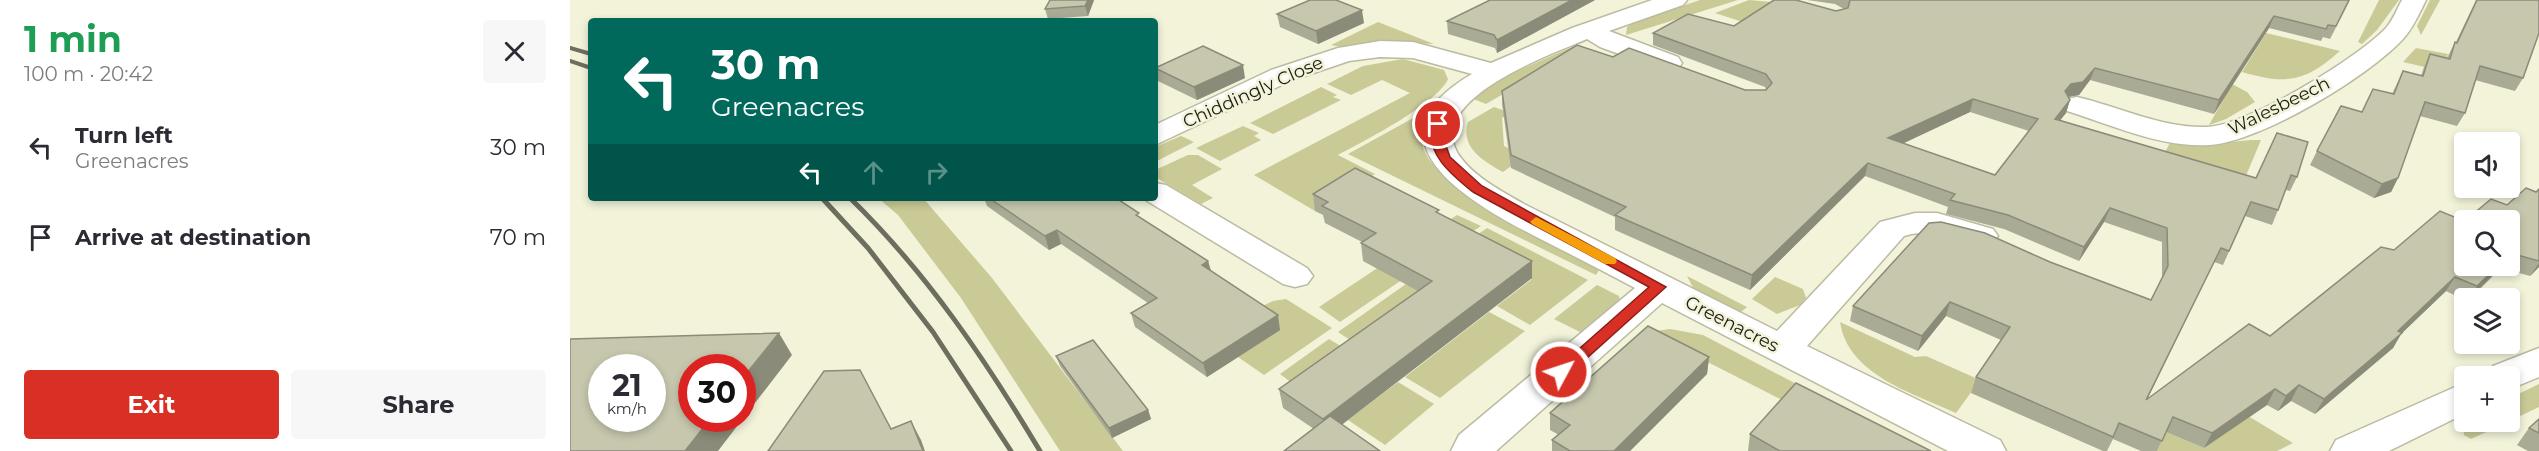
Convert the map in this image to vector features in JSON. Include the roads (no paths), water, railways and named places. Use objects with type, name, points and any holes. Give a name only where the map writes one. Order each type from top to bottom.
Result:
[{"type":"street","name":"Greenacres","points":[[1675,0],[1591,31],[1493,72],[1456,96],[1444,109],[1438,124],[1438,140],[1444,158],[1456,172],[1478,189],[1659,287],[1985,451]]},
{"type":"street","name":"Walesbeech","points":[[2077,105],[2180,134],[2208,136],[2233,132],[2361,62],[2393,36],[2414,0]]},
{"type":"street","points":[[1591,31],[1609,42],[1687,70]]},
{"type":"street","name":"Chiddingly Close","points":[[1158,135],[1306,65],[1359,50],[1396,48],[1428,52],[1493,72]]},
{"type":"street","points":[[1158,194],[1294,276]]},
{"type":"street","points":[[1782,350],[1892,229],[1904,224],[1937,222],[2012,249]]},
{"type":"street","points":[[1472,451],[1474,446],[1659,287]]},
{"type":"street","points":[[2520,370],[2539,361]]},
{"type":"street","points":[[2350,451],[2454,402]]},
{"type":"railway","points":[[570,48],[588,53]]},
{"type":"railway","points":[[570,61],[588,67]]},
{"type":"railway","points":[[825,201],[868,248],[933,332],[1011,451]]},
{"type":"railway","points":[[853,201],[904,256],[953,318],[998,383],[1040,451]]}]
